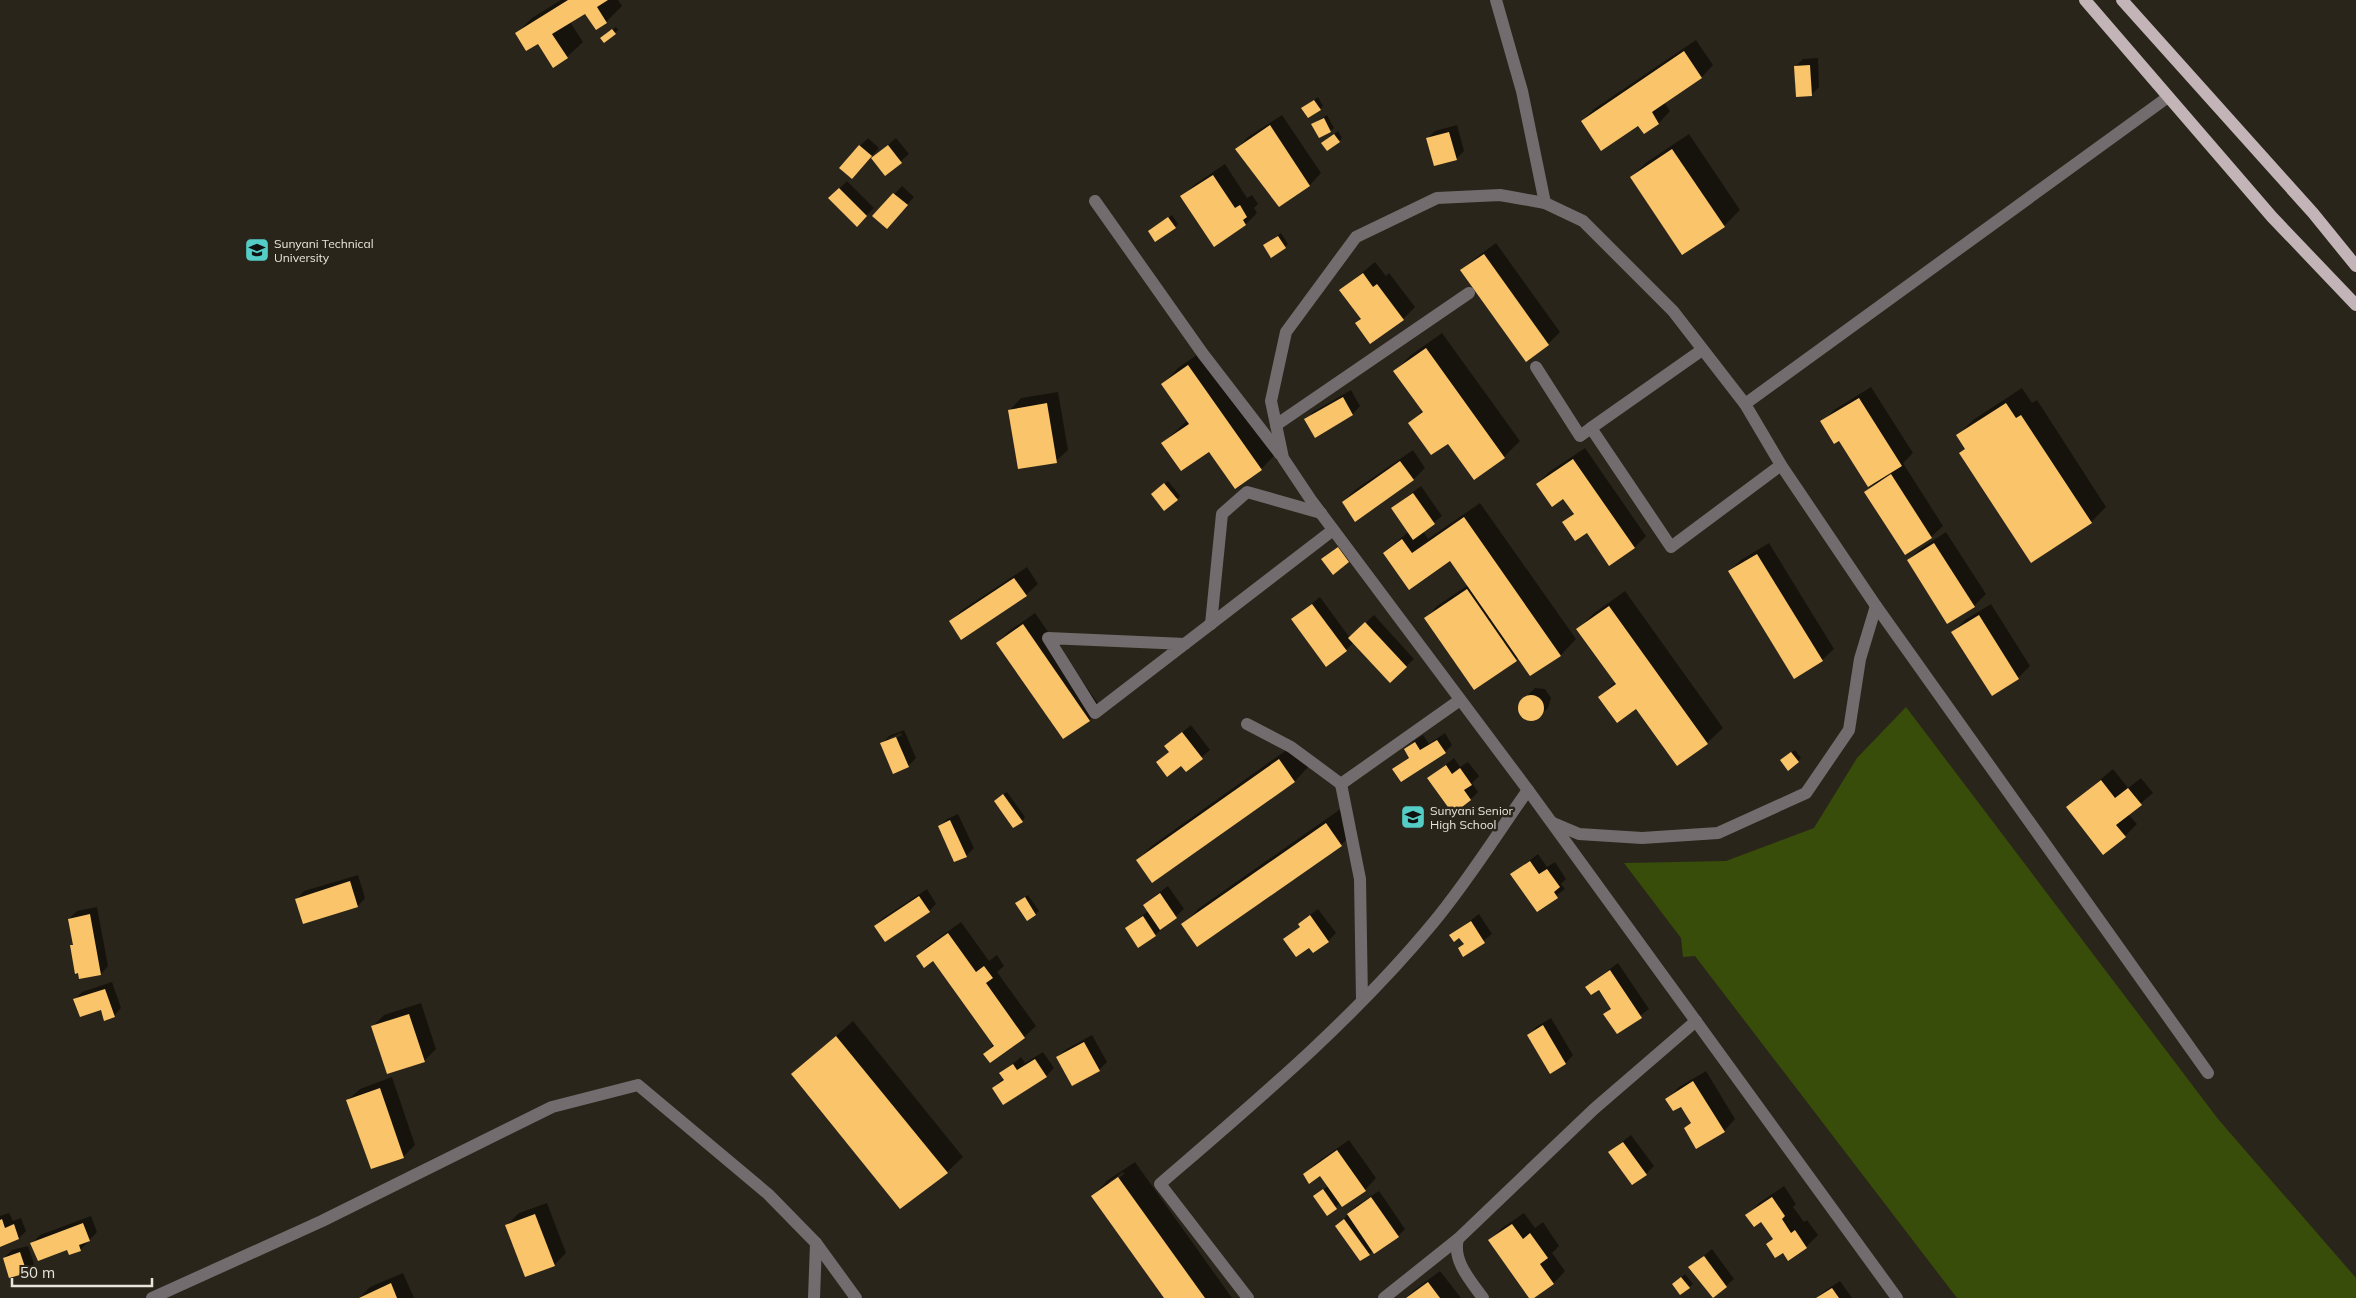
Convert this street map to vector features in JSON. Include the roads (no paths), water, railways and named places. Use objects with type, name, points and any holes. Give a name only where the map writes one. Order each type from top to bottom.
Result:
[{"type":"main road","points":[[2085,0],[2272,217],[2356,305]]},
{"type":"main road","points":[[2122,0],[2306,205],[2356,266]]},
{"type":"street","points":[[1496,0],[1522,90],[1544,203]]},
{"type":"street","points":[[1745,404],[2168,97]]},
{"type":"street","points":[[1283,458],[1271,401],[1286,332],[1356,237],[1437,198],[1500,195],[1544,203],[1584,221],[1673,310],[1745,404],[1781,465],[1876,606],[2208,1073]]},
{"type":"street","points":[[1095,200],[1203,354],[1283,458],[1321,513],[1552,822],[1897,1298]]},
{"type":"street","points":[[1276,425],[1469,293]]},
{"type":"street","points":[[1536,367],[1580,436],[1702,350]]},
{"type":"street","points":[[1591,428],[1671,547],[1781,465]]},
{"type":"street","points":[[1211,624],[1222,514],[1247,492],[1321,513]]},
{"type":"street","points":[[1184,644],[1048,638],[1095,713],[1334,530]]},
{"type":"street","points":[[1552,822],[1579,834],[1642,838],[1718,833],[1806,794],[1849,730],[1860,659],[1876,606]]},
{"type":"street","points":[[1341,784],[1460,700]]},
{"type":"street","points":[[1247,724],[1291,747],[1341,784],[1360,879],[1362,1000]]},
{"type":"street","points":[[1248,1298],[1160,1184],[1246,1110],[1362,1000],[1434,922],[1528,790]]},
{"type":"street","points":[[1384,1298],[1458,1239],[1594,1109],[1696,1021]]},
{"type":"street","points":[[152,1298],[322,1221],[552,1107],[638,1085],[768,1194],[816,1243],[856,1298]]},
{"type":"street","points":[[1458,1239],[1455,1249],[1458,1258],[1483,1298]]},
{"type":"street","points":[[814,1298],[816,1243]]},
{"type":"place","name":"Sunyani Technical University","points":[[257,250]]},
{"type":"place","name":"Sunyani Senior High School","points":[[1413,817]]}]
